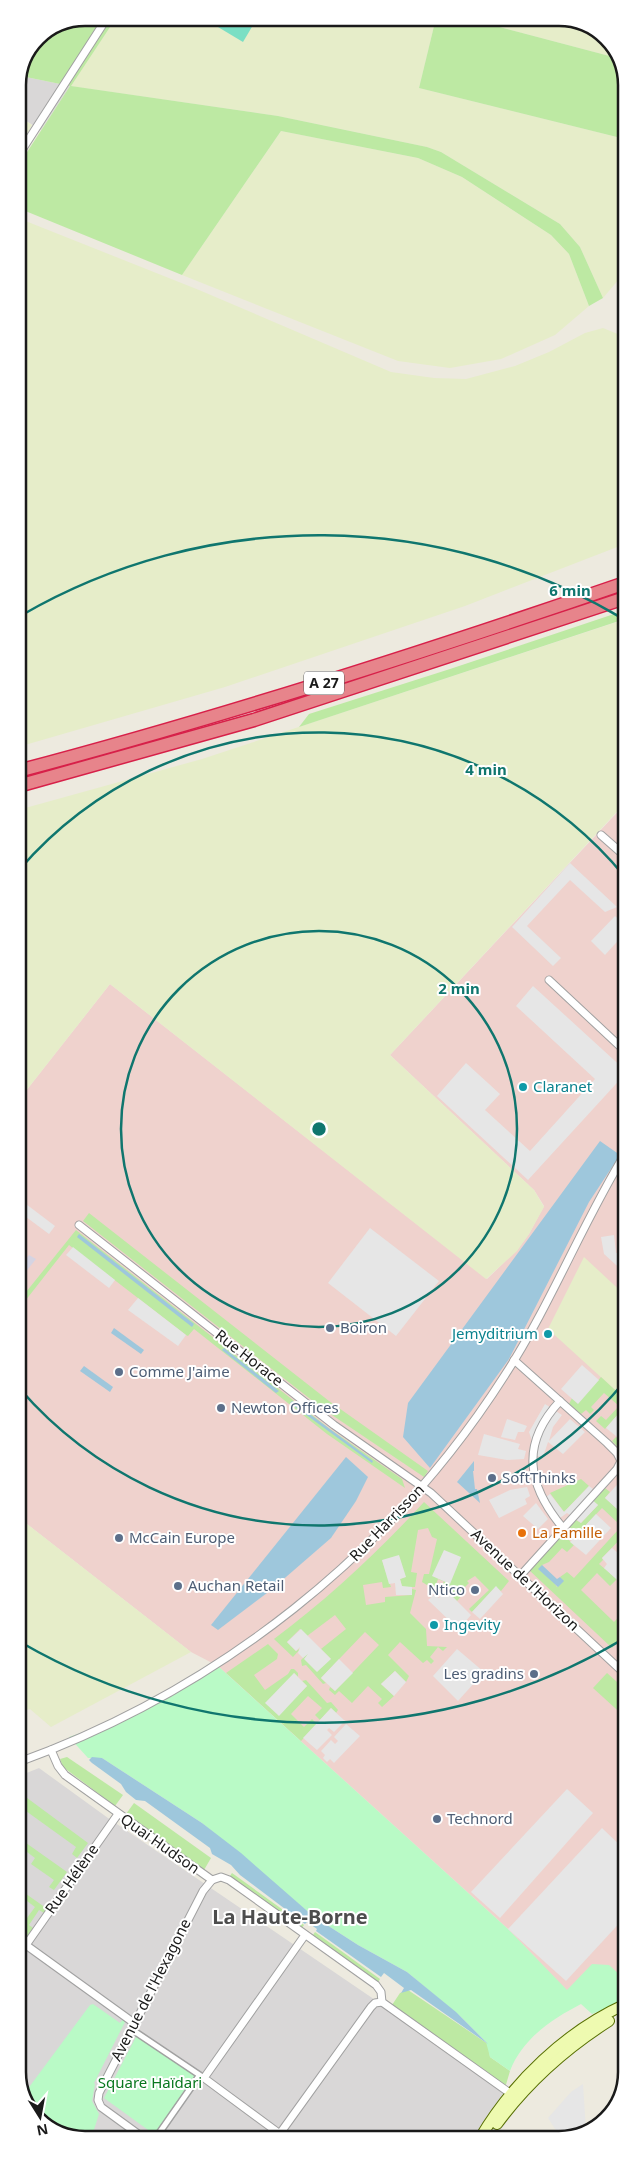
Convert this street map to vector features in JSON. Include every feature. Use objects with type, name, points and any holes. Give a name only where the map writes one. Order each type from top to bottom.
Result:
[{"type":"highway","name":"A 27","points":[[26,769],[161,732],[338,678],[618,585]]},
{"type":"highway","name":"A 27","points":[[26,784],[139,754],[295,707],[618,601]]},
{"type":"main road","points":[[486,2131],[539,2064],[592,2023],[618,2008]]},
{"type":"main road","points":[[491,2131],[514,2096],[572,2045],[618,2015]]},
{"type":"street","points":[[26,144],[102,26]]},
{"type":"street","points":[[601,835],[618,850]]},
{"type":"street","points":[[549,980],[618,1045]]},
{"type":"street","name":"Rue Harrisson","points":[[26,1759],[115,1721],[217,1665],[297,1607],[347,1564],[422,1487],[479,1413],[514,1360],[618,1166]]},
{"type":"street","name":"Rue Horace","points":[[79,1226],[334,1425],[422,1487]]},
{"type":"street","points":[[514,1360],[617,1453],[618,1456]]},
{"type":"street","points":[[560,1401],[546,1418],[537,1434],[533,1450],[533,1465],[541,1497],[563,1528]]},
{"type":"street","points":[[520,1576],[618,1469]]},
{"type":"street","name":"Avenue de l'Horizon","points":[[422,1487],[618,1668]]},
{"type":"street","name":"Quai Hudson","points":[[51,1750],[61,1770],[118,1814],[212,1880],[221,1877],[229,1880],[376,1985],[381,1992],[382,2002],[514,2096]]},
{"type":"street","name":"Rue Hélène","points":[[26,1945],[118,1814]]},
{"type":"street","name":"Avenue de l'Hexagone","points":[[134,2131],[104,2110],[99,2104],[100,2088],[202,1891],[212,1880]]},
{"type":"street","points":[[161,2131],[305,1935]]},
{"type":"street","points":[[26,1945],[272,2131]]},
{"type":"street","points":[[282,2131],[371,2007],[382,2002]]},
{"type":"shaded area","points":[[27,77],[70,86],[41,130],[26,121]]},
{"type":"shaded area","points":[[618,812],[618,1975],[567,1991],[508,1929],[218,1666],[191,1652],[26,1523],[26,1091],[110,984],[487,1279],[517,1250],[529,1234],[544,1206],[534,1190],[390,1055]]},
{"type":"shaded area","points":[[570,863],[617,907],[605,912],[570,880],[527,926],[561,958],[553,966],[512,927]]},
{"type":"shaded area","points":[[615,916],[618,919],[618,941],[605,955],[591,941]]},
{"type":"shaded area","points":[[533,986],[618,1064],[618,1082],[528,1180],[437,1096],[466,1063],[500,1094],[485,1110],[530,1151],[595,1079],[516,1006]]},
{"type":"shaded area","points":[[26,1204],[55,1226],[49,1234],[26,1217]]},
{"type":"shaded area","points":[[370,1228],[439,1281],[396,1336],[328,1283]]},
{"type":"shaded area","points":[[614,1235],[616,1253],[618,1253],[618,1267],[604,1254],[601,1237]]},
{"type":"shaded area","points":[[73,1247],[115,1280],[109,1288],[66,1255]]},
{"type":"shaded area","points":[[29,1255],[36,1259],[26,1272],[26,1259]]},
{"type":"shaded area","points":[[138,1298],[186,1335],[178,1346],[128,1310]]},
{"type":"shaded area","points":[[582,1365],[599,1380],[578,1404],[561,1389]]},
{"type":"shaded area","points":[[545,1404],[562,1415],[553,1427],[549,1441],[570,1419],[585,1432],[563,1454],[548,1442],[543,1457],[537,1456],[529,1432]]},
{"type":"shaded area","points":[[618,1414],[618,1438],[606,1428]]},
{"type":"shaded area","points":[[507,1419],[527,1426],[524,1432],[518,1432],[515,1440],[501,1437]]},
{"type":"shaded area","points":[[484,1434],[520,1444],[518,1449],[526,1451],[524,1459],[507,1460],[478,1455]]},
{"type":"shaded area","points":[[618,1484],[618,1510],[605,1498]]},
{"type":"shaded area","points":[[589,1486],[593,1489],[588,1496],[598,1505],[581,1523],[567,1513],[560,1518],[545,1498],[550,1494],[564,1512]]},
{"type":"shaded area","points":[[527,1487],[530,1496],[525,1499],[527,1504],[499,1518],[489,1500],[510,1490]]},
{"type":"shaded area","points":[[536,1503],[548,1519],[538,1529],[523,1516]]},
{"type":"shaded area","points":[[596,1514],[611,1528],[586,1555],[570,1542]]},
{"type":"shaded area","points":[[612,1548],[618,1553],[618,1581],[604,1568],[607,1564],[602,1558]]},
{"type":"shaded area","points":[[444,1550],[461,1557],[450,1584],[432,1576]]},
{"type":"shaded area","points":[[399,1555],[406,1577],[400,1579],[402,1586],[412,1587],[412,1595],[396,1595],[395,1583],[389,1584],[382,1560]]},
{"type":"shaded area","points":[[496,1586],[503,1594],[480,1619],[472,1612]]},
{"type":"shaded area","points":[[446,1590],[471,1615],[465,1622],[462,1620],[456,1627],[428,1600],[434,1595],[439,1598]]},
{"type":"shaded area","points":[[301,1629],[331,1659],[317,1672],[304,1659],[308,1654],[303,1658],[298,1653],[300,1647],[296,1651],[287,1642]]},
{"type":"shaded area","points":[[457,1649],[484,1672],[458,1701],[433,1676]]},
{"type":"shaded area","points":[[339,1659],[353,1673],[335,1691],[321,1678]]},
{"type":"shaded area","points":[[395,1671],[406,1682],[394,1696],[381,1684]]},
{"type":"shaded area","points":[[294,1673],[307,1686],[279,1716],[265,1703]]},
{"type":"shaded area","points":[[331,1708],[345,1721],[334,1732],[329,1728],[327,1730],[332,1735],[317,1750],[303,1738]]},
{"type":"shaded area","points":[[346,1724],[360,1736],[334,1763],[330,1759],[327,1762],[323,1758],[325,1755],[321,1751],[331,1740],[335,1744],[338,1741],[334,1737]]},
{"type":"shaded area","points":[[39,1768],[108,1818],[522,2100],[500,2131],[82,2131],[56,2123],[38,2108],[29,2091],[26,2072],[26,1773]]},
{"type":"shaded area","points":[[567,1789],[593,1813],[500,1918],[471,1892]]},
{"type":"shaded area","points":[[602,1828],[618,1843],[618,1925],[566,1981],[508,1929]]},
{"type":"shaded area","points":[[583,2084],[586,2124],[570,2130],[556,2131],[548,2118],[571,2092]]},
{"type":"green space","points":[[111,26],[434,26],[419,88],[618,137],[618,280],[603,298],[580,247],[560,224],[441,152],[427,147],[278,116],[70,86]]},
{"type":"green space","points":[[111,26],[71,86],[278,116],[427,147],[441,152],[560,224],[580,247],[603,298],[589,306],[569,254],[551,235],[462,177],[418,158],[281,131],[182,275],[26,211],[26,154],[70,86],[27,77],[36,53],[53,36],[74,27]]},
{"type":"green space","points":[[216,26],[252,26],[243,42]]},
{"type":"green space","points":[[434,26],[495,26],[610,56],[617,74],[618,137],[419,88]]},
{"type":"green space","points":[[495,26],[570,27],[588,34],[598,41],[610,56]]},
{"type":"green space","points":[[26,121],[32,125],[26,135]]},
{"type":"green space","points":[[281,131],[418,158],[462,177],[551,235],[569,254],[589,306],[555,335],[501,359],[450,368],[398,361],[182,275]]},
{"type":"green space","points":[[26,221],[199,290],[391,372],[434,378],[466,379],[515,366],[549,352],[585,333],[603,328],[618,334],[618,547],[465,606],[225,687],[26,745]]},
{"type":"green space","points":[[618,613],[618,621],[299,727],[309,714]]},
{"type":"green space","points":[[618,622],[618,811],[390,1055],[534,1190],[544,1207],[517,1251],[486,1279],[110,984],[26,1091],[26,808],[202,759]]},
{"type":"green space","points":[[89,1213],[329,1401],[428,1471],[424,1477],[323,1409],[83,1221]]},
{"type":"green space","points":[[76,1230],[330,1429],[402,1479],[405,1488],[327,1434],[194,1329],[188,1336],[186,1335],[69,1245],[26,1300],[26,1292]]},
{"type":"green space","points":[[584,1257],[618,1289],[618,1393],[548,1329]]},
{"type":"green space","points":[[601,1377],[618,1393],[618,1405],[604,1393],[591,1407],[594,1410],[590,1414],[586,1410],[581,1414],[569,1404],[572,1398],[578,1403]]},
{"type":"green space","points":[[618,1407],[618,1414],[605,1429],[596,1421],[601,1416],[606,1420]]},
{"type":"green space","points":[[616,1437],[618,1438],[618,1448],[612,1441]]},
{"type":"green space","points":[[581,1479],[589,1486],[564,1512],[550,1493]]},
{"type":"green space","points":[[605,1488],[610,1492],[605,1498],[618,1510],[618,1523],[602,1508],[577,1534],[569,1527],[576,1520],[581,1523],[598,1505],[593,1501]]},
{"type":"green space","points":[[424,1502],[509,1581],[501,1591],[496,1587],[472,1612],[469,1609],[489,1590],[475,1576],[467,1581],[469,1583],[461,1591],[464,1593],[457,1601],[446,1591],[441,1596],[440,1591],[444,1581],[438,1579],[435,1587],[432,1588],[422,1582],[424,1574],[429,1574],[437,1539],[432,1537],[428,1528],[418,1530],[411,1572],[417,1573],[415,1587],[402,1587],[400,1579],[405,1577],[382,1560],[391,1587],[383,1588],[382,1582],[363,1585],[366,1605],[385,1602],[385,1597],[411,1595],[412,1589],[416,1590],[410,1613],[426,1629],[427,1646],[447,1647],[443,1651],[438,1647],[430,1657],[434,1661],[431,1664],[427,1660],[423,1663],[400,1642],[388,1655],[409,1676],[406,1682],[395,1671],[381,1684],[394,1696],[382,1707],[378,1703],[382,1699],[368,1686],[352,1703],[339,1691],[335,1695],[329,1690],[330,1687],[335,1691],[379,1645],[365,1632],[321,1678],[326,1683],[323,1684],[306,1665],[302,1666],[301,1660],[307,1654],[331,1659],[321,1649],[346,1629],[335,1615],[307,1636],[300,1629],[287,1642],[296,1651],[301,1648],[293,1657],[274,1639],[352,1574]]},
{"type":"green space","points":[[26,1523],[191,1652],[51,1727],[30,1709],[26,1710]]},
{"type":"green space","points":[[618,1530],[618,1541],[602,1558],[603,1560],[599,1564],[617,1579],[610,1586],[597,1573],[581,1590],[614,1622],[618,1618],[618,1641],[612,1648],[529,1570],[563,1534],[574,1545],[567,1552],[562,1548],[549,1562],[542,1565],[557,1587],[563,1581],[560,1577],[567,1572],[574,1578]]},
{"type":"green space","points":[[268,1644],[278,1654],[277,1659],[254,1675],[265,1690],[288,1674],[291,1669],[298,1673],[298,1677],[294,1673],[278,1715],[307,1686],[302,1681],[306,1680],[327,1703],[331,1702],[338,1710],[336,1713],[331,1708],[320,1720],[315,1715],[322,1708],[308,1696],[291,1714],[304,1727],[312,1719],[317,1724],[301,1741],[226,1673]]},
{"type":"green space","points":[[218,1666],[508,1929],[567,1990],[592,1964],[609,1965],[618,1973],[618,2004],[592,2014],[581,2004],[559,2016],[530,2040],[522,2049],[510,2071],[490,2057],[486,2042],[461,2017],[407,1972],[358,1945],[313,1916],[202,1823],[102,1758],[88,1758],[69,1737],[135,1714],[179,1691]]},
{"type":"green space","points":[[607,1673],[618,1683],[618,1711],[593,1688]]},
{"type":"green space","points":[[67,1757],[123,1795],[115,1806],[63,1767],[60,1759]]},
{"type":"green space","points":[[26,1797],[88,1843],[77,1858],[72,1854],[76,1847],[26,1811]]},
{"type":"green space","points":[[134,1803],[211,1858],[204,1870],[126,1814]]},
{"type":"green space","points":[[26,1843],[67,1872],[54,1890],[49,1887],[54,1880],[31,1864],[35,1858],[26,1851]]},
{"type":"green space","points":[[232,1873],[304,1925],[302,1928],[230,1876]]},
{"type":"green space","points":[[26,1894],[46,1908],[44,1913],[39,1910],[29,1925],[33,1928],[26,1938],[26,1919],[35,1907],[26,1900]]},
{"type":"green space","points":[[315,1932],[380,1979],[378,1982],[313,1935]]},
{"type":"green space","points":[[408,1990],[488,2044],[490,2057],[510,2071],[505,2088],[390,2008],[400,1993]]},
{"type":"green space","points":[[93,2004],[120,2023],[124,2018],[126,2020],[94,2083],[92,2101],[99,2114],[94,2131],[82,2131],[63,2126],[46,2116],[38,2108],[28,2088],[90,2005]]},
{"type":"green space","name":"Square Haïdari","points":[[138,2033],[197,2075],[158,2131],[149,2131],[104,2098]]},
{"type":"water","points":[[600,1141],[618,1154],[618,1158],[589,1202],[509,1359],[430,1468],[403,1437],[408,1403]]},
{"type":"water","points":[[79,1234],[194,1324],[192,1327],[77,1237]]},
{"type":"water","points":[[114,1328],[144,1350],[141,1354],[111,1333]]},
{"type":"water","points":[[224,1348],[279,1391],[276,1393],[222,1350]]},
{"type":"water","points":[[84,1366],[113,1387],[110,1392],[80,1371]]},
{"type":"water","points":[[292,1401],[373,1461],[372,1463],[290,1403]]},
{"type":"water","points":[[346,1457],[368,1477],[356,1501],[331,1538],[271,1590],[218,1630],[211,1625]]},
{"type":"water","points":[[474,1461],[475,1489],[477,1489],[480,1503],[457,1482]]},
{"type":"water","points":[[542,1565],[557,1579],[560,1577],[564,1581],[558,1587],[538,1569]]},
{"type":"water","points":[[92,1757],[102,1758],[202,1823],[241,1853],[313,1916],[358,1945],[407,1972],[456,2012],[488,2044],[411,1990],[401,1993],[404,1988],[384,1973],[381,1977],[316,1931],[317,1929],[307,1922],[305,1924],[240,1875],[231,1865],[212,1854],[210,1848],[145,1801],[136,1800],[126,1792],[121,1784],[92,1763],[89,1760]]},
{"type":"place","name":"Claranet","points":[[523,1087]]},
{"type":"place","name":"Boiron","points":[[330,1328]]},
{"type":"place","name":"Jemyditrium","points":[[548,1334]]},
{"type":"place","name":"Comme J'aime","points":[[119,1372]]},
{"type":"place","name":"Newton Offices","points":[[221,1408]]},
{"type":"place","name":"SoftThinks","points":[[492,1478]]},
{"type":"place","name":"La Famille","points":[[522,1533]]},
{"type":"place","name":"McCain Europe","points":[[119,1538]]},
{"type":"place","name":"Auchan Retail","points":[[178,1586]]},
{"type":"place","name":"Ntico","points":[[475,1590]]},
{"type":"place","name":"Ingevity","points":[[434,1625]]},
{"type":"place","name":"Les gradins","points":[[534,1674]]},
{"type":"place","name":"Technord","points":[[437,1819]]},
{"type":"district","name":"La Haute-Borne","points":[[290,1917]]}]
